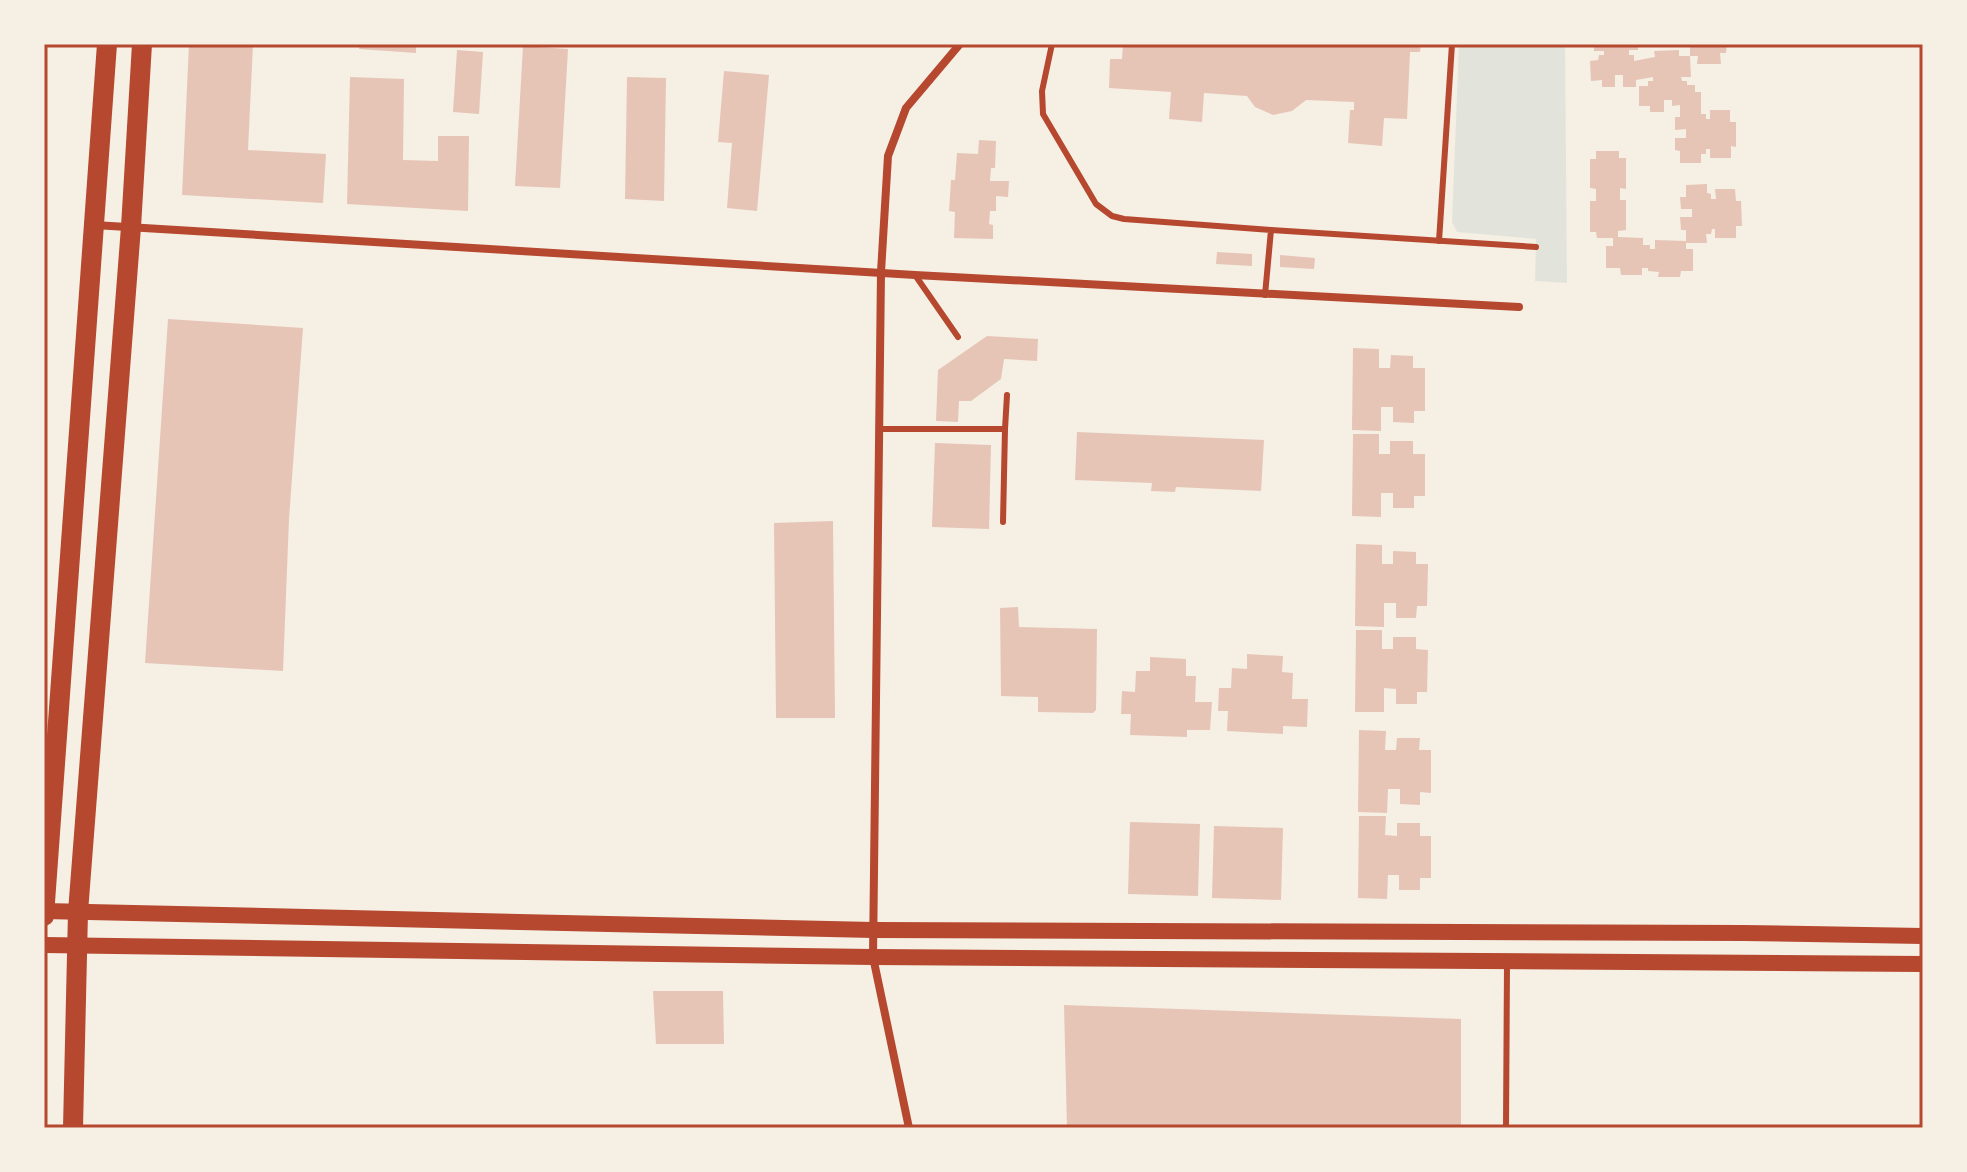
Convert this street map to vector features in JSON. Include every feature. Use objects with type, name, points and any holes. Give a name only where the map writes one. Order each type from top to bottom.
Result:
[{"type":"main road","points":[[107,44],[44,914],[78,912],[873,930],[1923,936]]},
{"type":"main road","points":[[73,1128],[78,912],[131,227],[142,44]]},
{"type":"main road","points":[[44,945],[873,957],[1923,964]]},
{"type":"street","points":[[909,1128],[873,957],[881,272],[888,156],[906,108],[960,44]]},
{"type":"street","points":[[94,225],[915,275],[1519,307]]},
{"type":"lane","points":[[1052,44],[1042,91],[1043,114],[1096,204],[1112,216],[1536,247]]},
{"type":"lane","points":[[1439,241],[1452,44]]},
{"type":"lane","points":[[1265,295],[1271,230]]},
{"type":"lane","points":[[915,275],[958,337]]},
{"type":"lane","points":[[1003,522],[1007,395]]},
{"type":"lane","points":[[881,429],[1005,429]]},
{"type":"lane","points":[[1506,1128],[1507,960]]},
{"type":"shaded area","points":[[1459,44],[1565,44],[1567,283],[1535,281],[1536,239],[1457,232],[1452,222]]},
{"type":"building","points":[[189,44],[253,44],[248,150],[326,154],[323,203],[182,195]]},
{"type":"building","points":[[360,44],[416,44],[416,53],[359,49]]},
{"type":"building","points":[[1123,44],[1421,44],[1420,52],[1410,52],[1407,119],[1384,118],[1382,146],[1348,143],[1350,110],[1354,110],[1354,102],[1306,100],[1292,111],[1273,115],[1255,107],[1247,96],[1204,93],[1202,122],[1169,119],[1171,92],[1109,88],[1110,59],[1122,59]]},
{"type":"building","points":[[1594,44],[1638,44],[1638,50],[1629,50],[1629,55],[1634,55],[1634,61],[1655,57],[1654,51],[1679,50],[1679,56],[1690,56],[1691,77],[1681,77],[1687,85],[1695,85],[1695,92],[1701,92],[1701,114],[1706,114],[1706,119],[1710,119],[1710,110],[1730,110],[1730,122],[1736,122],[1736,147],[1731,146],[1731,158],[1710,158],[1710,149],[1706,149],[1706,154],[1701,154],[1701,163],[1680,163],[1675,138],[1686,138],[1686,129],[1675,130],[1675,117],[1680,117],[1680,105],[1672,106],[1672,100],[1664,100],[1664,112],[1650,112],[1650,106],[1639,106],[1639,86],[1648,86],[1648,81],[1653,81],[1653,77],[1636,80],[1636,87],[1623,87],[1623,75],[1615,75],[1615,87],[1602,87],[1602,80],[1591,81],[1590,61],[1604,55],[1604,51],[1594,51]]},
{"type":"building","points":[[1690,44],[1727,44],[1726,53],[1720,53],[1721,64],[1697,64],[1698,56],[1690,56]]},
{"type":"building","points":[[523,46],[568,49],[560,188],[515,186]]},
{"type":"building","points":[[457,50],[483,52],[479,114],[453,112]]},
{"type":"building","points":[[724,71],[769,75],[757,211],[727,208],[732,143],[718,142]]},
{"type":"building","points":[[350,77],[404,79],[403,160],[438,161],[438,136],[469,136],[468,211],[347,204]]},
{"type":"building","points":[[627,77],[666,78],[664,201],[625,199]]},
{"type":"building","points":[[979,140],[996,141],[995,168],[991,168],[990,181],[1009,181],[1008,197],[996,196],[996,211],[990,211],[993,239],[954,238],[955,212],[949,211],[957,153],[978,154]]},
{"type":"building","points":[[1596,151],[1619,151],[1619,158],[1626,158],[1626,189],[1620,188],[1620,200],[1626,200],[1626,230],[1618,231],[1618,237],[1643,238],[1643,245],[1650,245],[1650,249],[1655,249],[1655,240],[1686,241],[1686,230],[1681,230],[1680,217],[1692,217],[1692,209],[1681,209],[1680,197],[1686,197],[1686,185],[1707,184],[1711,199],[1716,199],[1715,189],[1735,189],[1736,201],[1741,201],[1742,226],[1736,226],[1736,238],[1715,238],[1715,229],[1712,229],[1711,234],[1706,234],[1707,243],[1686,243],[1686,249],[1693,249],[1693,271],[1681,271],[1680,277],[1658,277],[1659,272],[1648,271],[1648,268],[1642,268],[1642,275],[1621,275],[1620,268],[1606,268],[1606,246],[1613,246],[1613,238],[1597,238],[1596,232],[1590,232],[1590,201],[1596,201],[1596,189],[1590,188],[1590,159],[1596,159]]},
{"type":"building","points":[[1217,252],[1252,254],[1252,266],[1216,264]]},
{"type":"building","points":[[1280,255],[1315,258],[1314,269],[1280,267]]},
{"type":"building","points":[[168,319],[303,328],[289,519],[283,671],[145,663]]},
{"type":"building","points":[[987,336],[1038,339],[1037,361],[1004,359],[1001,379],[971,401],[959,401],[958,422],[936,421],[938,370]]},
{"type":"building","points":[[1353,348],[1379,349],[1379,368],[1390,368],[1391,355],[1413,356],[1413,368],[1425,368],[1425,411],[1414,411],[1414,423],[1393,422],[1393,407],[1381,407],[1381,431],[1352,430]]},
{"type":"building","points":[[1077,432],[1264,440],[1261,491],[1176,487],[1175,492],[1151,491],[1152,483],[1075,480]]},
{"type":"building","points":[[1353,434],[1379,434],[1379,454],[1390,454],[1390,441],[1413,441],[1413,454],[1425,454],[1425,496],[1414,496],[1414,508],[1393,508],[1393,493],[1381,493],[1381,517],[1352,516]]},
{"type":"building","points":[[935,443],[991,445],[989,529],[932,527]]},
{"type":"building","points":[[833,521],[835,718],[776,718],[774,523]]},
{"type":"building","points":[[1356,544],[1382,545],[1382,564],[1393,564],[1393,551],[1416,552],[1416,564],[1428,564],[1427,606],[1417,606],[1416,618],[1396,618],[1396,603],[1384,603],[1384,627],[1355,626]]},
{"type":"building","points":[[1018,607],[1019,627],[1097,629],[1096,710],[1093,713],[1038,712],[1038,697],[1001,696],[1000,608]]},
{"type":"building","points":[[1356,630],[1382,630],[1382,649],[1393,649],[1393,637],[1416,637],[1416,649],[1428,650],[1427,692],[1417,692],[1417,704],[1396,704],[1396,689],[1384,688],[1384,712],[1355,712]]},
{"type":"building","points":[[1247,654],[1283,656],[1282,672],[1293,673],[1292,699],[1308,699],[1307,727],[1283,726],[1283,734],[1227,731],[1228,711],[1218,711],[1219,688],[1231,688],[1232,668],[1247,669]]},
{"type":"building","points":[[1150,657],[1186,659],[1186,676],[1196,676],[1195,702],[1212,702],[1210,730],[1187,730],[1187,737],[1130,735],[1131,714],[1121,714],[1122,691],[1135,692],[1136,671],[1150,671]]},
{"type":"building","points":[[1359,730],[1386,731],[1385,750],[1396,750],[1397,738],[1420,738],[1419,750],[1431,750],[1431,793],[1420,792],[1420,805],[1400,804],[1400,789],[1388,789],[1387,813],[1358,812]]},
{"type":"building","points":[[1359,816],[1386,816],[1385,835],[1397,836],[1397,823],[1420,823],[1420,836],[1431,836],[1431,878],[1420,878],[1420,890],[1399,890],[1399,875],[1388,875],[1387,899],[1358,898]]},
{"type":"building","points":[[1130,822],[1200,824],[1198,896],[1128,894]]},
{"type":"building","points":[[1214,826],[1283,828],[1281,900],[1212,898]]},
{"type":"building","points":[[653,991],[723,991],[724,1044],[656,1044]]},
{"type":"building","points":[[1064,1005],[1461,1019],[1461,1128],[1067,1128]]}]
